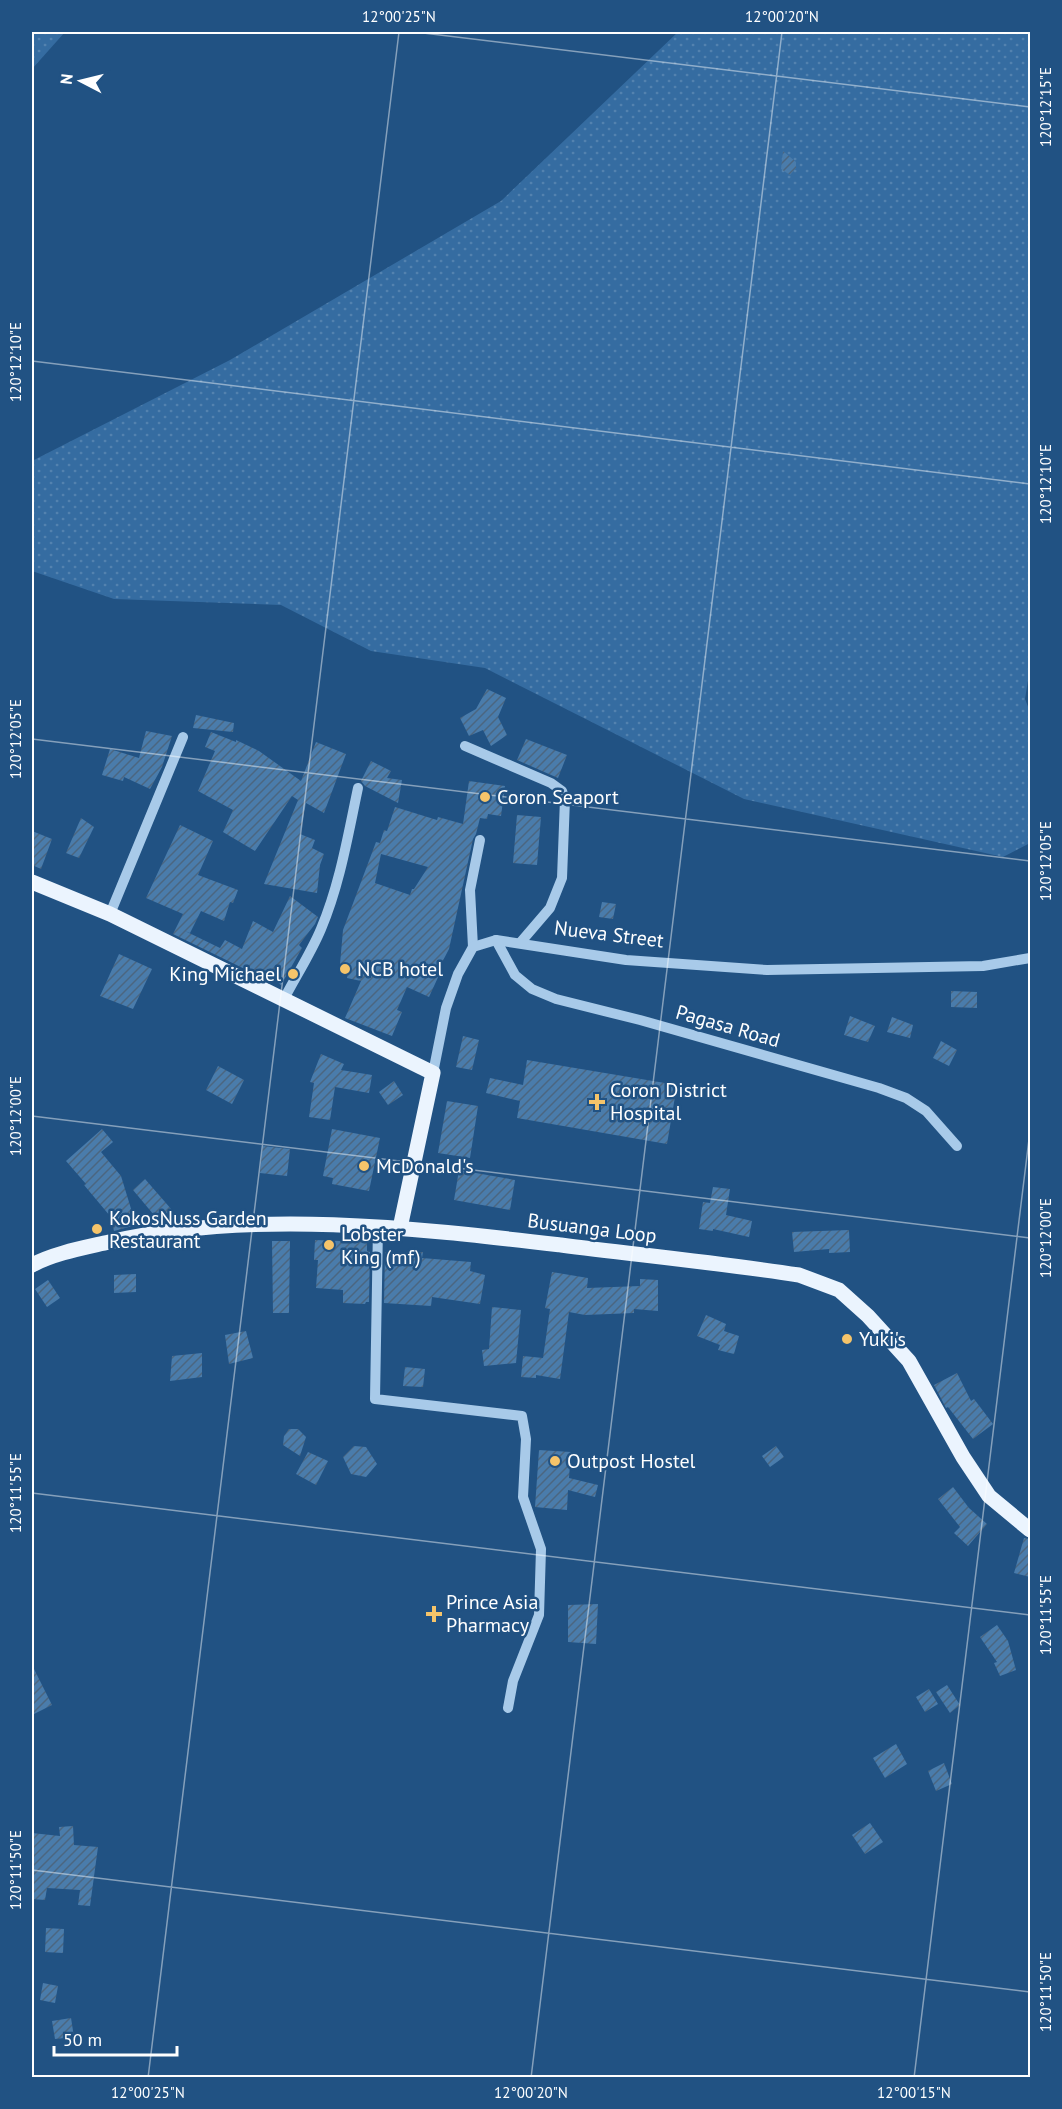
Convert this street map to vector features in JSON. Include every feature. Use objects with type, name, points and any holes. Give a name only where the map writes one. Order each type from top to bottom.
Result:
[{"type":"main road","points":[[32,882],[110,914],[433,1073],[400,1228]]},
{"type":"main road","name":"Busuanga Loop","points":[[32,1265],[43,1259],[132,1237],[181,1230],[261,1225],[400,1228],[487,1236],[799,1275],[839,1290],[868,1316],[909,1361],[963,1457],[989,1496],[1030,1530]]},
{"type":"street","points":[[110,914],[183,737]]},
{"type":"street","points":[[465,746],[551,783],[562,791],[565,799],[562,878],[550,908],[520,943]]},
{"type":"street","points":[[284,999],[321,929],[330,904],[358,788]]},
{"type":"street","points":[[433,1073],[446,1008],[458,974],[473,947],[470,890],[480,840]]},
{"type":"street","name":"Nueva Street","points":[[473,947],[496,940],[626,960],[767,970],[983,966],[1030,958]]},
{"type":"street","name":"Pagasa Road","points":[[496,940],[514,975],[532,989],[556,999],[640,1020],[879,1088],[906,1098],[926,1111],[957,1146]]},
{"type":"street","points":[[378,1227],[375,1399],[522,1416],[526,1439],[523,1497],[541,1549],[540,1593],[538,1615],[513,1681],[508,1708]]},
{"type":"shaded area","points":[[32,32],[65,32],[32,69]]},
{"type":"shaded area","points":[[678,32],[1030,32],[1030,668],[1025,699],[1030,712],[1030,843],[1003,857],[744,799],[485,668],[371,651],[281,605],[114,599],[32,571],[32,461],[230,360],[501,201]]},
{"type":"building","points":[[783,151],[796,162],[796,168],[790,175],[781,169]]},
{"type":"building","points":[[487,689],[506,698],[498,717],[507,735],[491,746],[483,730],[469,736],[460,718],[476,709]]},
{"type":"building","points":[[196,715],[234,723],[233,732],[193,728]]},
{"type":"building","points":[[146,731],[172,736],[162,767],[150,789],[124,777],[123,781],[102,775],[110,749],[139,758]]},
{"type":"building","points":[[211,732],[259,751],[301,781],[316,742],[346,754],[324,813],[306,803],[300,834],[315,840],[312,848],[324,854],[320,865],[317,893],[264,884],[298,800],[292,796],[255,851],[223,832],[233,810],[198,791],[215,751],[205,747]]},
{"type":"building","points":[[526,739],[567,755],[558,778],[517,760]]},
{"type":"building","points":[[371,761],[391,771],[387,778],[402,780],[398,803],[365,786],[361,781]]},
{"type":"building","points":[[469,781],[505,786],[501,816],[488,814],[487,819],[480,818],[473,839],[449,949],[437,972],[440,973],[429,997],[407,987],[397,1010],[402,1012],[392,1036],[345,1018],[361,981],[347,978],[348,965],[340,964],[343,930],[376,842],[380,843],[384,830],[387,831],[395,807],[437,820],[438,817],[463,824]],"holes":[[[381,854],[428,867],[410,895],[375,883]]]},
{"type":"building","points":[[517,815],[541,817],[537,865],[513,863]]},
{"type":"building","points":[[81,818],[94,827],[79,858],[66,853]]},
{"type":"building","points":[[180,825],[213,841],[198,875],[238,890],[233,903],[230,902],[224,921],[201,911],[190,933],[185,931],[220,948],[225,940],[242,949],[253,921],[273,932],[290,896],[318,917],[299,945],[302,948],[281,985],[267,974],[265,979],[173,934],[183,914],[146,898]]},
{"type":"building","points":[[32,831],[52,839],[41,869],[32,865]]},
{"type":"building","points":[[602,902],[616,904],[613,919],[599,917]]},
{"type":"building","points":[[119,954],[152,969],[133,1009],[100,996]]},
{"type":"building","points":[[951,991],[977,992],[977,1008],[951,1007]]},
{"type":"building","points":[[850,1016],[875,1026],[868,1042],[844,1035]]},
{"type":"building","points":[[892,1017],[913,1025],[910,1038],[887,1032]]},
{"type":"building","points":[[463,1036],[479,1040],[472,1070],[456,1067]]},
{"type":"building","points":[[941,1041],[957,1050],[949,1066],[933,1058]]},
{"type":"building","points":[[321,1054],[344,1064],[341,1070],[372,1075],[369,1093],[335,1087],[330,1120],[309,1117],[314,1083],[310,1082]]},
{"type":"building","name":"Coron District Hospital","points":[[527,1060],[677,1085],[667,1144],[517,1118],[520,1101],[486,1093],[490,1078],[523,1085]]},
{"type":"building","points":[[218,1066],[244,1080],[232,1104],[206,1090]]},
{"type":"building","points":[[394,1081],[403,1095],[388,1105],[379,1092]]},
{"type":"building","points":[[447,1101],[478,1106],[470,1158],[438,1153]]},
{"type":"building","points":[[102,1129],[113,1142],[101,1152],[121,1176],[136,1225],[114,1231],[110,1216],[66,1161]]},
{"type":"building","points":[[332,1129],[380,1138],[369,1191],[332,1184],[333,1178],[323,1176]]},
{"type":"building","points":[[263,1146],[290,1149],[287,1176],[260,1173]]},
{"type":"building","points":[[459,1170],[515,1180],[510,1210],[454,1200]]},
{"type":"building","points":[[145,1179],[172,1210],[159,1221],[133,1190]]},
{"type":"building","points":[[713,1187],[730,1189],[726,1215],[752,1221],[749,1237],[713,1229],[713,1231],[699,1229],[703,1202],[710,1203]]},
{"type":"building","points":[[849,1230],[850,1252],[829,1253],[829,1249],[794,1252],[792,1232]]},
{"type":"building","points":[[315,1240],[367,1242],[367,1251],[370,1252],[369,1302],[365,1304],[343,1303],[343,1290],[316,1288],[318,1260],[314,1260]]},
{"type":"building","points":[[272,1241],[290,1241],[289,1313],[273,1313]]},
{"type":"building","points":[[385,1252],[423,1252],[422,1258],[471,1262],[470,1271],[485,1275],[480,1304],[432,1297],[431,1306],[384,1303]]},
{"type":"building","points":[[552,1272],[588,1278],[587,1288],[640,1286],[640,1279],[658,1280],[658,1311],[634,1309],[634,1313],[585,1315],[569,1312],[560,1379],[536,1375],[536,1378],[521,1377],[523,1356],[543,1358],[550,1309],[545,1308]]},
{"type":"building","points":[[136,1274],[136,1292],[114,1293],[114,1275]]},
{"type":"building","points":[[48,1280],[60,1298],[47,1307],[35,1289]]},
{"type":"building","points":[[492,1307],[521,1310],[516,1363],[484,1366],[482,1350],[489,1349]]},
{"type":"building","points":[[706,1315],[726,1324],[724,1331],[739,1336],[734,1354],[718,1350],[720,1345],[697,1336]]},
{"type":"building","points":[[246,1331],[253,1358],[229,1364],[225,1335]]},
{"type":"building","points":[[202,1353],[202,1377],[170,1381],[172,1356]]},
{"type":"building","points":[[405,1367],[425,1369],[423,1387],[403,1386]]},
{"type":"building","points":[[957,1373],[971,1401],[974,1399],[993,1424],[973,1439],[948,1407],[946,1408],[934,1385]]},
{"type":"building","points":[[289,1429],[298,1429],[306,1437],[300,1456],[283,1445],[284,1436]]},
{"type":"building","points":[[354,1446],[366,1447],[377,1464],[366,1477],[351,1474],[343,1457]]},
{"type":"building","points":[[776,1446],[784,1457],[770,1467],[762,1456]]},
{"type":"building","points":[[539,1450],[571,1452],[569,1478],[598,1485],[595,1497],[568,1490],[567,1510],[535,1507]]},
{"type":"building","points":[[308,1452],[328,1461],[316,1485],[296,1474]]},
{"type":"building","points":[[953,1487],[969,1508],[987,1524],[968,1546],[954,1533],[960,1527],[938,1499]]},
{"type":"building","points":[[1024,1538],[1030,1539],[1030,1577],[1014,1573]]},
{"type":"building","points":[[598,1604],[596,1644],[568,1642],[568,1605]]},
{"type":"building","points":[[997,1625],[1008,1641],[1016,1670],[1000,1676],[994,1663],[997,1662],[980,1637]]},
{"type":"building","points":[[32,1665],[52,1705],[32,1715]]},
{"type":"building","points":[[947,1685],[960,1705],[950,1713],[936,1692]]},
{"type":"building","points":[[929,1689],[938,1704],[925,1712],[916,1697]]},
{"type":"building","points":[[896,1744],[907,1764],[885,1778],[873,1758]]},
{"type":"building","points":[[944,1763],[952,1784],[936,1791],[928,1771]]},
{"type":"building","points":[[870,1823],[883,1842],[865,1854],[852,1835]]},
{"type":"building","points":[[73,1826],[74,1845],[98,1847],[90,1906],[78,1905],[80,1890],[47,1888],[45,1900],[32,1899],[32,1833],[60,1836],[59,1827]]},
{"type":"building","points":[[46,1928],[64,1929],[63,1953],[45,1952]]},
{"type":"building","points":[[43,1983],[58,1986],[55,2003],[40,2000]]},
{"type":"building","points":[[71,2018],[74,2037],[55,2039],[52,2021]]},
{"type":"place","name":"Coron Seaport","points":[[485,797]]},
{"type":"place","name":"NCB hotel","points":[[345,969]]},
{"type":"place","name":"King Michael","points":[[293,974]]},
{"type":"place","name":"Coron District Hospital","points":[[597,1102]]},
{"type":"place","name":"McDonald's","points":[[364,1166]]},
{"type":"place","name":"KokosNuss Garden Restaurant","points":[[97,1229]]},
{"type":"place","name":"Lobster King (mf)","points":[[329,1245]]},
{"type":"place","name":"Yuki's","points":[[847,1339]]},
{"type":"place","name":"Outpost Hostel","points":[[555,1461]]},
{"type":"place","name":"Prince Asia Pharmacy","points":[[434,1614]]}]
